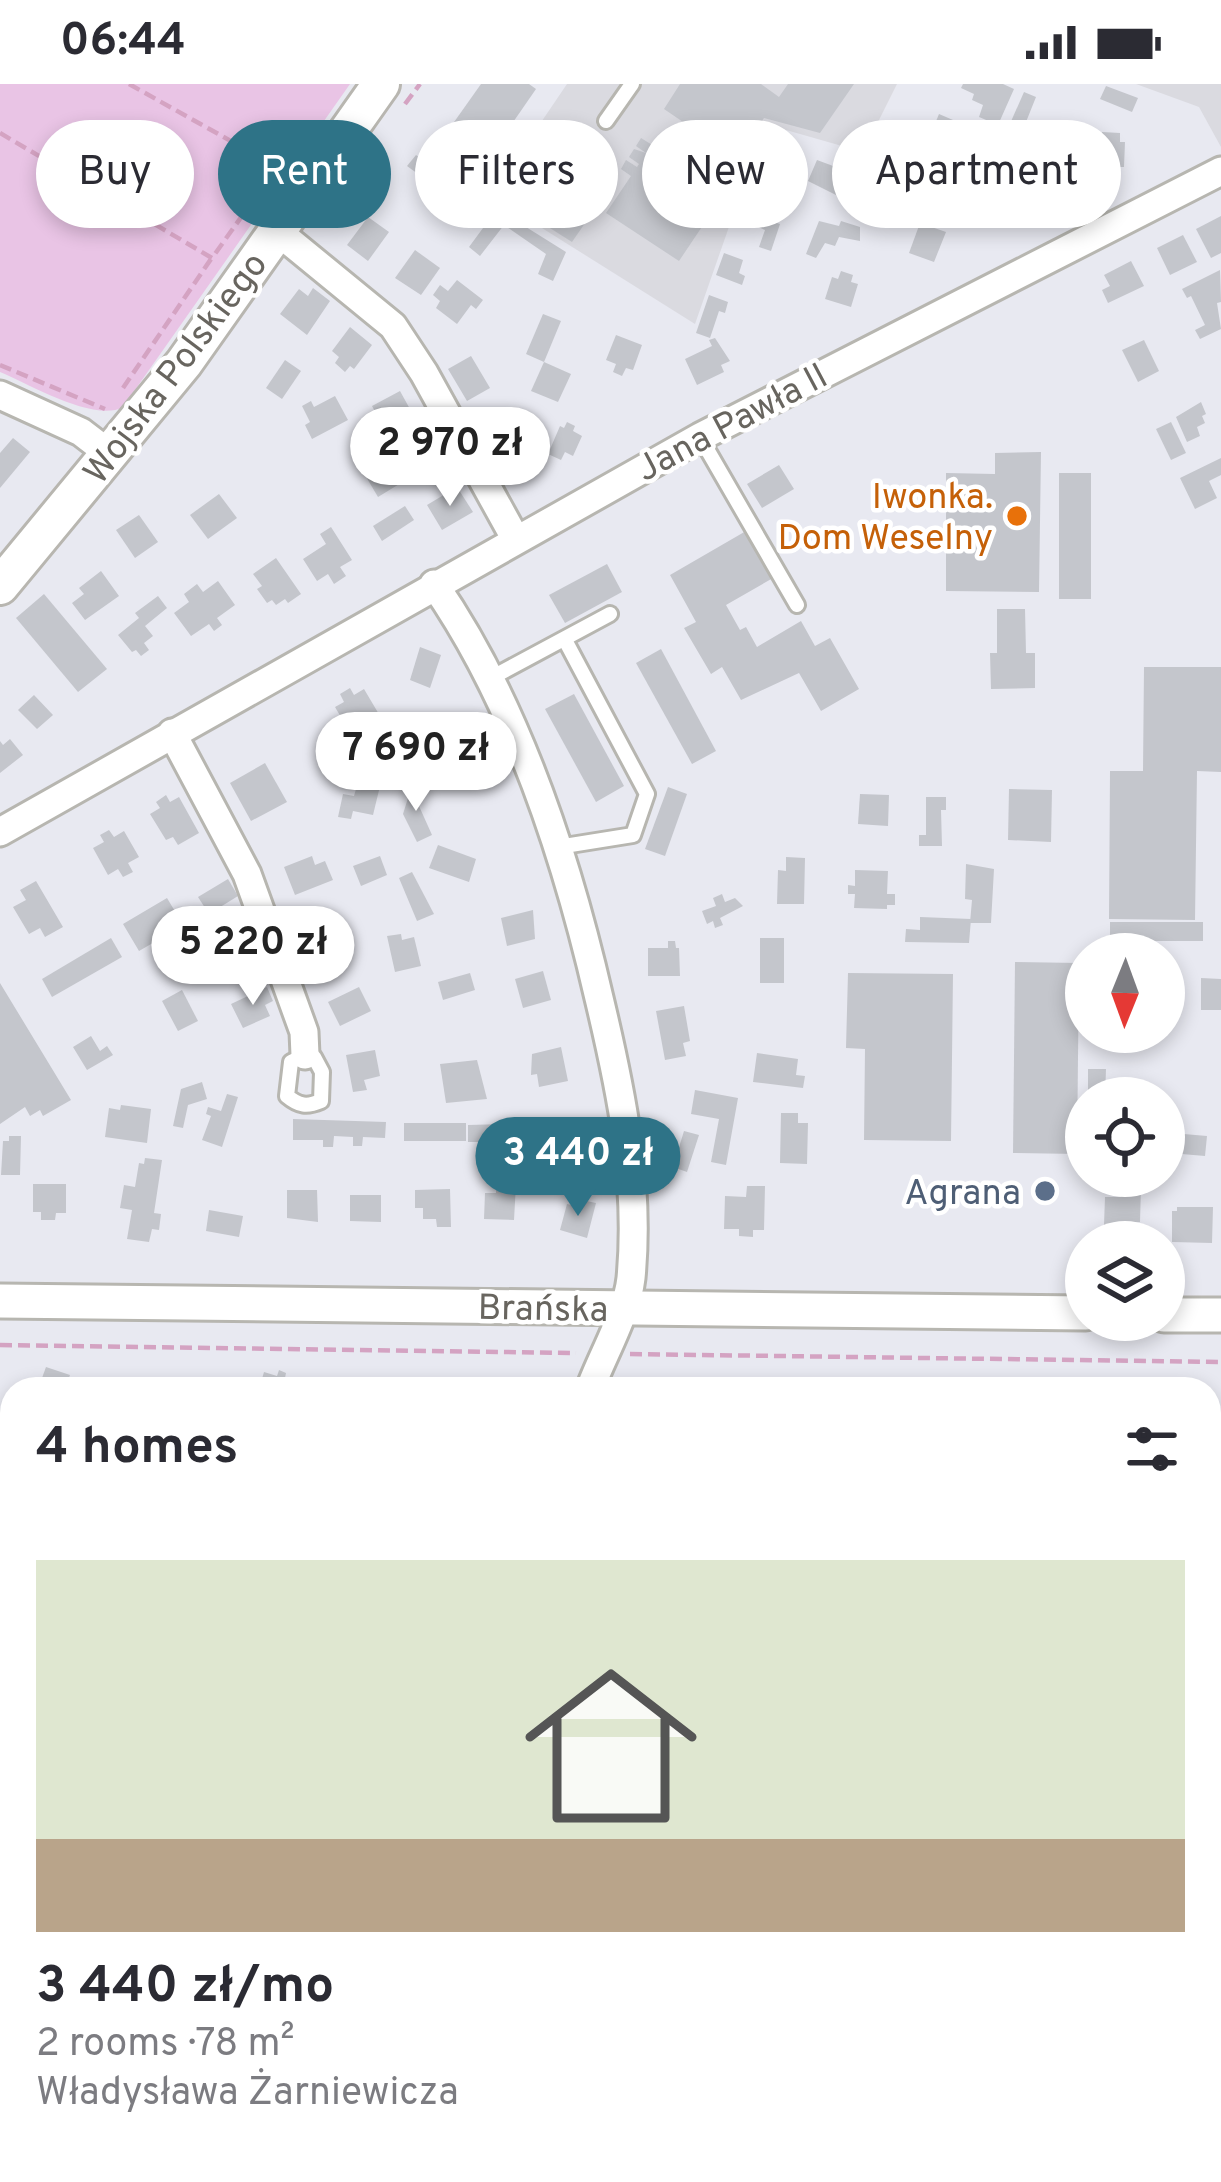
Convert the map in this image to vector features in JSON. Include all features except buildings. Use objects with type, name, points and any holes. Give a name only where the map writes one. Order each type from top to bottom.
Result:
[{"type":"main road","name":"Wojska Polskiego","points":[[355,120],[380,84]]},
{"type":"main road","name":"Wojska Polskiego","points":[[0,586],[184,363],[279,228]]},
{"type":"street","name":"Jana Pawła II","points":[[0,832],[700,437],[1221,171]]},
{"type":"street","points":[[277,231],[393,326],[515,538]]},
{"type":"street","points":[[0,395],[81,432],[111,455]]},
{"type":"street","points":[[434,584],[489,679],[558,847],[580,912],[619,1081],[632,1166],[631,1282],[595,1377]]},
{"type":"street","points":[[172,733],[247,874],[304,1032],[305,1055]]},
{"type":"street","name":"Brańska","points":[[0,1301],[1065,1313]]},
{"type":"street","points":[[1185,1315],[1221,1316]]},
{"type":"lane","points":[[607,120],[632,84]]},
{"type":"lane","points":[[700,437],[797,604]]},
{"type":"lane","points":[[489,679],[610,614]]},
{"type":"lane","points":[[558,847],[633,836],[647,794],[565,640]]},
{"type":"path","points":[[129,84],[218,134]]},
{"type":"path","points":[[0,133],[212,258]]},
{"type":"path","points":[[120,391],[233,228]]},
{"type":"path","points":[[0,365],[107,410]]},
{"type":"shaded area","points":[[0,84],[350,84],[325,120],[218,120],[218,228],[249,228],[123,407],[111,411],[79,406],[0,372]]},
{"type":"shaded area","points":[[567,84],[897,84],[879,120],[832,120],[832,143],[808,136],[808,120],[642,120],[642,228],[729,228],[695,324],[542,228],[618,228],[618,120],[543,120]]},
{"type":"shaded area","points":[[1136,84],[1221,84],[1221,147],[1199,107]]},
{"type":"place","name":"Iwonka. Dom Weselny","points":[[1017,516]]},
{"type":"place","name":"Agrana","points":[[1045,1191]]}]
